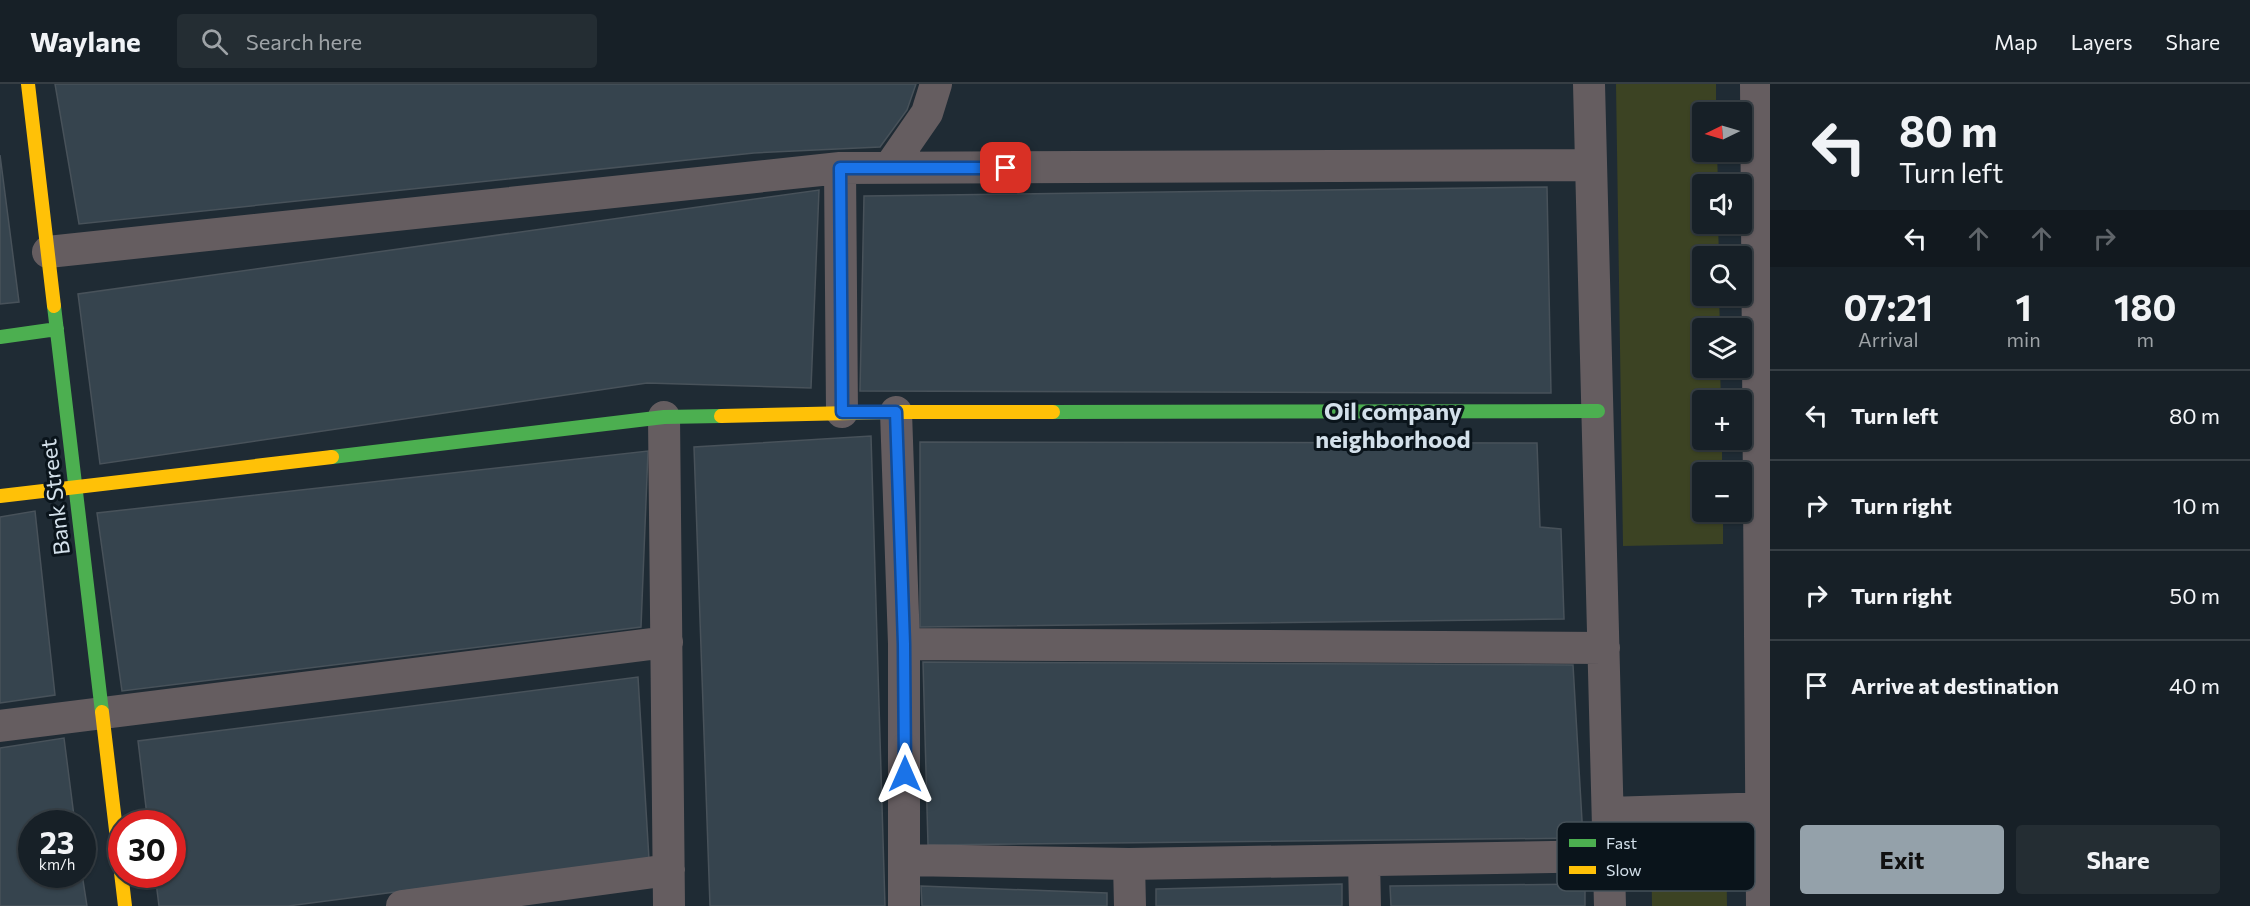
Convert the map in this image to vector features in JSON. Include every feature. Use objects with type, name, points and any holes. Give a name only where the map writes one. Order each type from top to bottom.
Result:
[{"type":"street","name":"Bank Street","points":[[27,84],[125,906]]},
{"type":"street","points":[[889,168],[927,113],[936,84]]},
{"type":"street","points":[[1589,84],[1608,822]]},
{"type":"street","points":[[1756,84],[1766,808],[1762,906]]},
{"type":"street","points":[[48,252],[840,168],[1591,165]]},
{"type":"street","points":[[840,168],[842,412]]},
{"type":"street","points":[[0,337],[57,330]]},
{"type":"street","points":[[0,496],[75,485],[664,417],[842,412],[1598,411]]},
{"type":"street","points":[[896,412],[904,644],[904,906]]},
{"type":"street","points":[[664,417],[669,906]]},
{"type":"street","points":[[0,726],[667,642]]},
{"type":"street","points":[[904,644],[1604,648]]},
{"type":"street","points":[[1608,813],[1766,808]]},
{"type":"street","points":[[905,860],[1129,864],[1557,857]]},
{"type":"street","points":[[1364,861],[1365,906]]},
{"type":"street","points":[[1129,864],[1130,906]]},
{"type":"street","points":[[402,906],[669,870]]},
{"type":"street","points":[[1610,891],[1610,906]]},
{"type":"green space","points":[[1616,84],[1716,84],[1716,102],[1692,102],[1692,162],[1717,162],[1718,174],[1692,174],[1692,234],[1718,234],[1719,246],[1692,246],[1692,306],[1719,306],[1720,318],[1692,318],[1692,378],[1720,378],[1721,390],[1692,390],[1692,450],[1722,450],[1722,462],[1692,462],[1692,522],[1723,522],[1723,544],[1623,546]]},
{"type":"green space","points":[[1652,891],[1727,891],[1727,906],[1652,906]]},
{"type":"building","points":[[55,84],[916,84],[907,110],[880,147],[754,153],[79,224]]},
{"type":"building","points":[[0,155],[19,302],[0,304]]},
{"type":"building","points":[[1547,187],[1551,393],[860,391],[864,196]]},
{"type":"building","points":[[819,190],[811,388],[647,383],[100,464],[78,294]]},
{"type":"building","points":[[871,436],[885,906],[710,906],[694,447]]},
{"type":"building","points":[[920,442],[1537,443],[1540,527],[1561,529],[1564,619],[920,627]]},
{"type":"building","points":[[648,451],[641,627],[122,691],[97,513]]},
{"type":"building","points":[[35,511],[55,695],[0,703],[0,517]]},
{"type":"building","points":[[923,662],[1573,665],[1582,822],[1557,822],[1557,838],[928,845]]},
{"type":"building","points":[[638,677],[649,859],[288,906],[159,906],[157,888],[186,888],[186,810],[146,810],[138,741]]},
{"type":"building","points":[[64,738],[73,810],[18,810],[18,888],[84,888],[87,906],[0,906],[0,748]]},
{"type":"building","points":[[1342,884],[1342,906],[1156,906],[1156,889]]},
{"type":"building","points":[[1557,884],[1557,891],[1585,891],[1585,906],[1391,906],[1390,886]]},
{"type":"building","points":[[921,886],[1107,893],[1107,906],[922,906]]},
{"type":"traffic: fast","points":[[54,306],[102,712]]},
{"type":"traffic: fast","points":[[0,337],[57,329]]},
{"type":"traffic: fast","points":[[1053,412],[1598,411]]},
{"type":"traffic: fast","points":[[332,457],[664,417],[721,416]]},
{"type":"traffic: slow","points":[[28,84],[54,306]]},
{"type":"traffic: slow","points":[[721,416],[896,412],[1053,412]]},
{"type":"traffic: slow","points":[[0,496],[332,457]]},
{"type":"traffic: slow","points":[[102,712],[125,906]]},
{"type":"district","name":"Oil company neighborhood","points":[[1393,426]]},
{"type":"route","points":[[905,774],[904,644],[896,412],[842,412],[840,168],[1006,168]]}]
